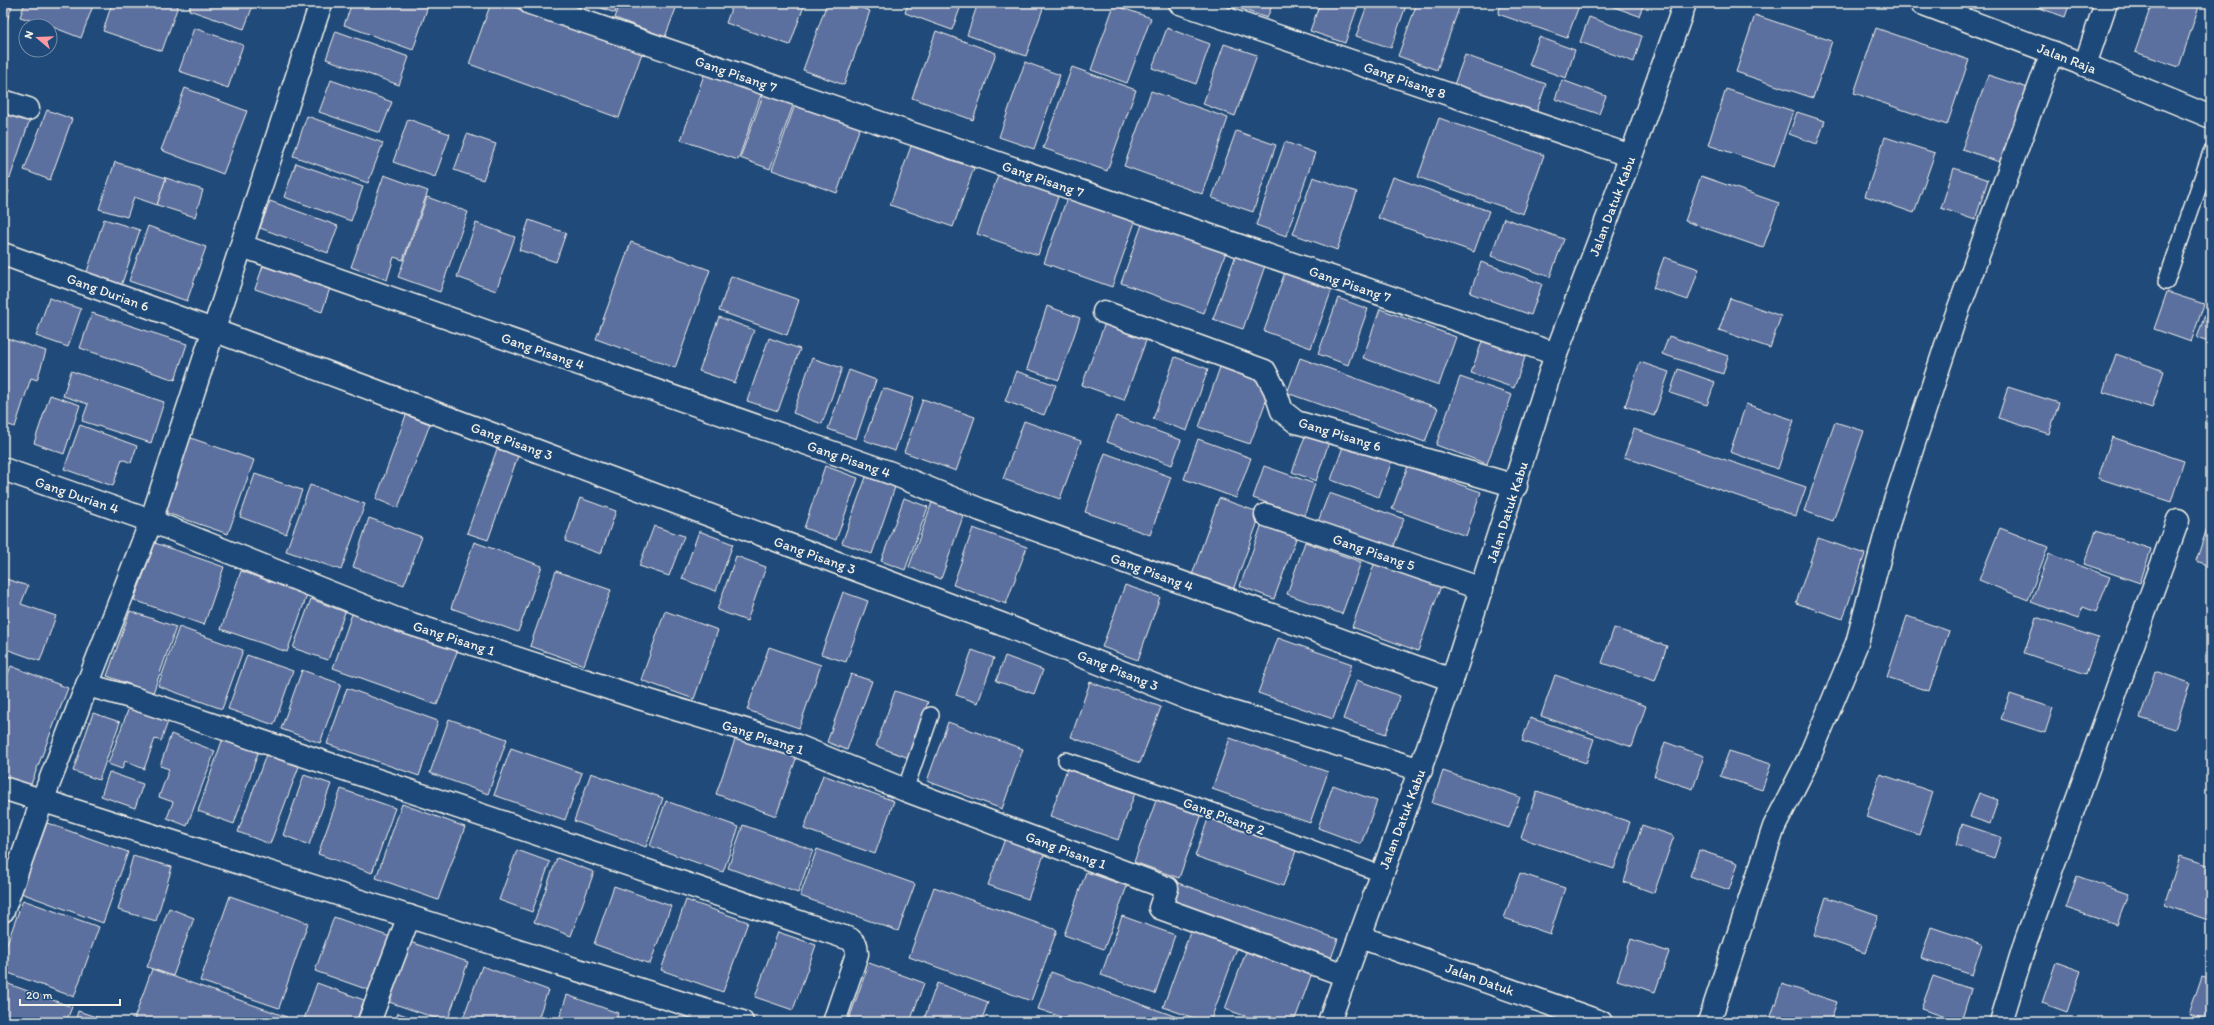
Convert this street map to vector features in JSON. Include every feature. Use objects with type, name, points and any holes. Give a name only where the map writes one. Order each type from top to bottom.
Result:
[{"type":"street","points":[[3,911],[42,801],[151,521],[212,330],[242,246],[321,3]]},
{"type":"street","name":"Gang Pisang 7","points":[[530,3],[1556,354]]},
{"type":"street","name":"Gang Pisang 8","points":[[1180,3],[1631,156]]},
{"type":"street","name":"Jalan Datuk Kabu","points":[[1329,1022],[1381,874],[1421,770],[1452,680],[1516,486],[1556,354],[1631,156],[1685,3]]},
{"type":"street","name":"Jalan Raja","points":[[1921,3],[2085,64],[2211,117]]},
{"type":"street","points":[[2085,64],[2106,3]]},
{"type":"street","points":[[1709,1022],[1774,827],[1808,760],[1857,643],[1896,495],[1952,327],[2052,52]]},
{"type":"street","points":[[3,101],[28,109]]},
{"type":"street","name":"Gang Pisang 4","points":[[242,246],[890,473],[981,510],[1452,680]]},
{"type":"street","name":"Gang Durian 6","points":[[3,254],[212,330]]},
{"type":"street","name":"Gang Pisang 6","points":[[1104,312],[1265,371],[1275,390],[1282,411],[1296,422],[1516,486]]},
{"type":"street","name":"Gang Pisang 3","points":[[212,330],[997,622],[1189,699],[1421,770]]},
{"type":"street","name":"Gang Durian 4","points":[[3,469],[151,521]]},
{"type":"street","name":"Gang Pisang 5","points":[[1266,514],[1482,589]]},
{"type":"street","points":[[2001,1022],[2026,940],[2178,520]]},
{"type":"street","name":"Gang Pisang 1","points":[[151,521],[399,620],[636,697],[795,746],[905,790],[1166,888],[1160,908],[1345,975]]},
{"type":"street","points":[[87,685],[130,697],[850,938],[856,945],[857,954],[834,1022]]},
{"type":"street","points":[[3,788],[742,1022]]},
{"type":"street","points":[[369,1022],[409,916]]},
{"type":"street","name":"Jalan Datuk","points":[[1360,936],[1601,1022]]},
{"type":"lane","points":[[2166,282],[2211,152]]},
{"type":"lane","points":[[905,790],[931,715]]},
{"type":"lane","name":"Gang Pisang 2","points":[[1066,760],[1213,811],[1381,874]]},
{"type":"building","points":[[3,3],[13,3],[3,32]]},
{"type":"building","points":[[25,3],[94,3],[81,38],[58,29],[58,18],[20,17]]},
{"type":"building","points":[[112,3],[179,3],[162,51],[103,31]]},
{"type":"building","points":[[191,3],[254,3],[244,29],[189,10]]},
{"type":"building","points":[[352,3],[429,3],[413,50],[344,25]]},
{"type":"building","points":[[491,3],[503,3],[642,53],[619,118],[469,64]]},
{"type":"building","points":[[588,3],[618,3],[615,13]]},
{"type":"building","points":[[620,3],[678,3],[665,37],[615,18]]},
{"type":"building","points":[[733,3],[805,3],[790,45],[726,23]]},
{"type":"building","points":[[827,3],[848,3],[870,11],[844,85],[803,70]]},
{"type":"building","points":[[908,3],[962,3],[952,30],[905,13]]},
{"type":"building","points":[[978,3],[1045,3],[1026,56],[967,35]]},
{"type":"building","points":[[1210,3],[1237,3],[1230,20]]},
{"type":"building","points":[[1243,3],[1273,3],[1267,18],[1241,9]]},
{"type":"building","points":[[1320,3],[1359,3],[1345,43],[1310,31]]},
{"type":"building","points":[[1368,3],[1407,3],[1391,48],[1356,36]]},
{"type":"building","points":[[1417,3],[1445,3],[1459,8],[1437,70],[1398,56]]},
{"type":"building","points":[[1502,3],[1580,3],[1567,38],[1498,14]]},
{"type":"building","points":[[1603,3],[1644,3],[1639,16]]},
{"type":"building","points":[[2035,3],[2070,3],[2065,17],[2034,6]]},
{"type":"building","points":[[2152,3],[2190,3],[2199,6],[2179,67],[2135,52]]},
{"type":"building","points":[[1114,5],[1151,18],[1127,83],[1091,70]]},
{"type":"building","points":[[1755,15],[1832,41],[1813,98],[1736,72]]},
{"type":"building","points":[[1589,17],[1642,36],[1634,62],[1580,42]]},
{"type":"building","points":[[194,28],[243,45],[228,88],[179,71]]},
{"type":"building","points":[[1167,28],[1210,44],[1196,84],[1152,68]]},
{"type":"building","points":[[1876,28],[1969,60],[1947,125],[1854,93]]},
{"type":"building","points":[[336,31],[409,57],[399,85],[326,59]]},
{"type":"building","points":[[936,31],[996,53],[973,120],[912,98]]},
{"type":"building","points":[[1539,37],[1575,50],[1566,78],[1529,65]]},
{"type":"building","points":[[1224,44],[1257,55],[1235,116],[1203,104]]},
{"type":"building","points":[[1465,55],[1546,84],[1534,119],[1452,90]]},
{"type":"building","points":[[1025,62],[1060,75],[1034,149],[999,137]]},
{"type":"building","points":[[1072,67],[1136,90],[1107,171],[1043,148]]},
{"type":"building","points":[[705,72],[762,92],[738,160],[681,140]]},
{"type":"building","points":[[1988,75],[2031,89],[2005,164],[1962,149]]},
{"type":"building","points":[[331,80],[392,102],[380,133],[319,112]]},
{"type":"building","points":[[1562,80],[1606,96],[1599,114],[1555,99]]},
{"type":"building","points":[[185,88],[247,111],[223,174],[161,150]]},
{"type":"building","points":[[1726,89],[1793,111],[1774,167],[1708,145]]},
{"type":"building","points":[[765,90],[795,100],[770,169],[740,158]]},
{"type":"building","points":[[1151,91],[1228,118],[1202,194],[1124,166]]},
{"type":"building","points":[[796,102],[861,124],[837,193],[772,170]]},
{"type":"building","points":[[3,109],[30,119],[10,178],[3,175]]},
{"type":"building","points":[[47,110],[72,119],[50,180],[24,170]]},
{"type":"building","points":[[1797,112],[1825,121],[1817,144],[1789,134]]},
{"type":"building","points":[[307,116],[383,143],[368,183],[293,156]]},
{"type":"building","points":[[1439,118],[1544,155],[1523,214],[1418,177]]},
{"type":"building","points":[[408,119],[450,134],[435,177],[393,162]]},
{"type":"building","points":[[1236,131],[1276,145],[1253,212],[1212,198]]},
{"type":"building","points":[[467,134],[496,144],[483,180],[454,170]]},
{"type":"building","points":[[1885,137],[1935,153],[1914,213],[1865,196]]},
{"type":"building","points":[[1285,142],[1315,153],[1286,236],[1256,225]]},
{"type":"building","points":[[911,146],[974,168],[953,227],[890,205]]},
{"type":"building","points":[[115,162],[166,178],[157,205],[134,197],[127,217],[99,209]]},
{"type":"building","points":[[296,163],[363,187],[351,221],[284,197]]},
{"type":"building","points":[[1954,168],[1988,180],[1975,220],[1941,208]]},
{"type":"building","points":[[1000,170],[1060,191],[1038,255],[977,234]]},
{"type":"building","points":[[384,175],[428,191],[403,260],[394,257],[387,280],[351,267]]},
{"type":"building","points":[[1701,176],[1779,203],[1763,248],[1685,221]]},
{"type":"building","points":[[1313,177],[1357,192],[1337,250],[1293,234]]},
{"type":"building","points":[[1393,177],[1489,211],[1474,252],[1378,218]]},
{"type":"building","points":[[166,178],[203,190],[195,217],[157,205]]},
{"type":"building","points":[[3,189],[9,191],[3,208]]},
{"type":"building","points":[[1068,195],[1136,219],[1112,287],[1044,263]]},
{"type":"building","points":[[427,197],[468,212],[440,292],[398,277]]},
{"type":"building","points":[[270,201],[338,226],[328,253],[260,228]]},
{"type":"building","points":[[1504,218],[1564,239],[1550,277],[1491,256]]},
{"type":"building","points":[[104,219],[140,230],[121,286],[86,275]]},
{"type":"building","points":[[1144,219],[1227,249],[1204,313],[1121,283]]},
{"type":"building","points":[[529,220],[566,233],[556,262],[519,250]]},
{"type":"building","points":[[476,223],[515,237],[496,291],[457,277]]},
{"type":"building","points":[[148,226],[206,247],[187,301],[129,281]]},
{"type":"building","points":[[631,242],[710,270],[675,368],[596,339]]},
{"type":"building","points":[[1238,249],[1267,260],[1243,329],[1213,319]]},
{"type":"building","points":[[266,257],[333,279],[322,312],[255,289]]},
{"type":"building","points":[[1664,257],[1699,269],[1688,300],[1653,288]]},
{"type":"building","points":[[1481,262],[1542,284],[1531,315],[1470,293]]},
{"type":"building","points":[[1285,272],[1332,289],[1311,348],[1264,331]]},
{"type":"building","points":[[731,276],[799,300],[787,335],[719,311]]},
{"type":"building","points":[[2167,292],[2204,304],[2191,342],[2154,329]]},
{"type":"building","points":[[2211,297],[2211,343],[2197,338]]},
{"type":"building","points":[[49,298],[81,309],[68,347],[36,336]]},
{"type":"building","points":[[1338,298],[1368,309],[1348,365],[1318,354]]},
{"type":"building","points":[[1730,298],[1781,316],[1770,348],[1719,330]]},
{"type":"building","points":[[1047,306],[1080,318],[1059,380],[1027,369]]},
{"type":"building","points":[[1380,309],[1456,337],[1439,385],[1363,358]]},
{"type":"building","points":[[92,313],[187,344],[175,380],[80,348]]},
{"type":"building","points":[[719,317],[754,330],[735,383],[699,371]]},
{"type":"building","points":[[1105,323],[1147,338],[1124,400],[1082,385]]},
{"type":"building","points":[[1485,333],[1528,349],[1514,388],[1471,373]]},
{"type":"building","points":[[1669,336],[1728,356],[1723,374],[1662,354]]},
{"type":"building","points":[[3,337],[46,351],[37,380],[31,378],[15,427],[3,423]]},
{"type":"building","points":[[769,338],[800,349],[778,411],[747,401]]},
{"type":"building","points":[[2116,354],[2164,371],[2152,408],[2103,392]]},
{"type":"building","points":[[1175,357],[1208,369],[1187,431],[1153,419]]},
{"type":"building","points":[[812,358],[842,368],[822,424],[793,413]]},
{"type":"building","points":[[1300,358],[1438,408],[1425,442],[1287,393]]},
{"type":"building","points":[[1640,362],[1669,372],[1654,416],[1625,406]]},
{"type":"building","points":[[1220,367],[1272,385],[1250,444],[1199,427]]},
{"type":"building","points":[[1678,369],[1715,382],[1707,405],[1670,393]]},
{"type":"building","points":[[849,370],[876,380],[856,439],[828,429]]},
{"type":"building","points":[[71,371],[164,402],[151,443],[82,421],[88,404],[63,396]]},
{"type":"building","points":[[1016,371],[1056,385],[1044,415],[1005,401]]},
{"type":"building","points":[[1460,377],[1512,395],[1487,464],[1436,445]]},
{"type":"building","points":[[2008,387],[2059,403],[2049,434],[1998,418]]},
{"type":"building","points":[[883,388],[913,398],[895,451],[864,440]]},
{"type":"building","points":[[50,395],[80,405],[64,454],[34,443]]},
{"type":"building","points":[[923,399],[975,417],[956,471],[904,452]]},
{"type":"building","points":[[1746,404],[1794,420],[1778,469],[1730,452]]},
{"type":"building","points":[[406,415],[430,424],[398,508],[376,499]]},
{"type":"building","points":[[1116,416],[1181,440],[1172,465],[1107,442]]},
{"type":"building","points":[[1024,421],[1081,441],[1060,499],[1003,479]]},
{"type":"building","points":[[1835,422],[1864,431],[1833,521],[1804,511]]},
{"type":"building","points":[[80,425],[137,446],[131,463],[122,459],[113,486],[64,469]]},
{"type":"building","points":[[1308,428],[1331,436],[1316,481],[1292,472]]},
{"type":"building","points":[[1634,429],[1806,487],[1796,516],[1624,457]]},
{"type":"building","points":[[188,437],[254,460],[228,534],[161,511]]},
{"type":"building","points":[[2112,437],[2184,461],[2171,502],[2098,478]]},
{"type":"building","points":[[1198,439],[1251,458],[1236,498],[1184,479]]},
{"type":"building","points":[[1345,441],[1393,458],[1379,497],[1331,480]]},
{"type":"building","points":[[497,449],[518,456],[488,540],[467,533]]},
{"type":"building","points":[[1105,453],[1171,477],[1150,535],[1085,512]]},
{"type":"building","points":[[825,466],[858,478],[836,540],[804,528]]},
{"type":"building","points":[[1264,466],[1315,484],[1304,516],[1253,498]]},
{"type":"building","points":[[1408,466],[1481,492],[1466,536],[1392,509]]},
{"type":"building","points":[[255,474],[302,490],[286,534],[240,517]]},
{"type":"building","points":[[866,477],[895,487],[872,554],[842,543]]},
{"type":"building","points":[[310,485],[365,504],[341,570],[286,551]]},
{"type":"building","points":[[1329,493],[1404,519],[1391,554],[1316,527]]},
{"type":"building","points":[[934,497],[966,508],[941,579],[909,567]]},
{"type":"building","points":[[580,498],[616,511],[601,554],[565,541]]},
{"type":"building","points":[[904,498],[928,507],[905,570],[881,561]]},
{"type":"building","points":[[1219,498],[1261,513],[1233,590],[1192,575]]},
{"type":"building","points":[[369,518],[422,537],[404,585],[353,567]]},
{"type":"building","points":[[1263,521],[1298,533],[1274,599],[1240,586]]},
{"type":"building","points":[[2208,525],[2211,526],[2211,566],[2196,561]]},
{"type":"building","points":[[654,526],[684,536],[669,576],[639,566]]},
{"type":"building","points":[[973,528],[1027,547],[1006,604],[953,585]]},
{"type":"building","points":[[2000,528],[2048,547],[2028,600],[1979,580]]},
{"type":"building","points":[[699,531],[733,544],[716,591],[682,579]]},
{"type":"building","points":[[2096,531],[2151,549],[2140,583],[2084,564]]},
{"type":"building","points":[[1818,538],[1865,554],[1843,619],[1796,603]]},
{"type":"building","points":[[474,542],[542,566],[518,632],[451,608]]},
{"type":"building","points":[[1305,542],[1361,562],[1342,614],[1287,594]]},
{"type":"building","points":[[155,543],[224,567],[204,625],[134,600]]},
{"type":"building","points":[[2049,554],[2110,577],[2096,612],[2083,607],[2078,619],[2031,602]]},
{"type":"building","points":[[736,556],[766,567],[747,621],[717,610]]},
{"type":"building","points":[[1377,556],[1443,580],[1418,651],[1352,627]]},
{"type":"building","points":[[241,571],[307,595],[287,652],[221,629]]},
{"type":"building","points":[[556,571],[611,590],[584,665],[530,646]]},
{"type":"building","points":[[3,578],[28,586],[21,604],[56,616],[40,661],[3,648]]},
{"type":"building","points":[[1125,585],[1160,597],[1138,660],[1102,647]]},
{"type":"building","points":[[843,592],[868,601],[846,662],[821,654]]},
{"type":"building","points":[[311,599],[345,612],[328,660],[293,648]]},
{"type":"building","points":[[130,611],[176,627],[153,693],[107,676]]},
{"type":"building","points":[[353,611],[458,649],[437,705],[333,668]]},
{"type":"building","points":[[665,611],[718,630],[694,699],[641,680]]},
{"type":"building","points":[[1907,616],[1949,631],[1929,691],[1887,677]]},
{"type":"building","points":[[2036,617],[2098,638],[2086,674],[2024,653]]},
{"type":"building","points":[[179,627],[243,650],[222,709],[158,686]]},
{"type":"building","points":[[1614,628],[1667,646],[1655,681],[1602,663]]},
{"type":"building","points":[[1278,638],[1352,664],[1333,719],[1258,693]]},
{"type":"building","points":[[769,647],[821,665],[799,728],[747,710]]},
{"type":"building","points":[[972,650],[994,658],[978,703],[956,695]]},
{"type":"building","points":[[247,655],[293,671],[274,725],[228,709]]},
{"type":"building","points":[[1005,656],[1043,670],[1034,694],[996,681]]},
{"type":"building","points":[[11,666],[68,688],[28,792],[3,782],[3,687]]},
{"type":"building","points":[[302,670],[341,684],[320,743],[281,729]]},
{"type":"building","points":[[2155,671],[2190,683],[2175,729],[2140,718]]},
{"type":"building","points":[[851,674],[872,681],[847,750],[827,742]]},
{"type":"building","points":[[1555,675],[1646,706],[1632,747],[1541,716]]},
{"type":"building","points":[[1357,680],[1400,696],[1386,734],[1343,719]]},
{"type":"building","points":[[1090,682],[1161,707],[1140,763],[1071,737]]},
{"type":"building","points":[[347,688],[438,721],[419,776],[327,744]]},
{"type":"building","points":[[895,691],[928,702],[909,758],[876,746]]},
{"type":"building","points":[[2010,694],[2053,708],[2045,733],[2001,719]]},
{"type":"building","points":[[131,702],[170,716],[161,741],[155,739],[144,769],[125,761],[122,769],[108,764]]},
{"type":"building","points":[[93,713],[120,722],[99,780],[73,771]]},
{"type":"building","points":[[1530,718],[1594,739],[1586,763],[1522,741]]},
{"type":"building","points":[[449,719],[507,739],[488,794],[430,773]]},
{"type":"building","points":[[948,722],[1023,749],[1002,809],[927,781]]},
{"type":"building","points":[[171,734],[215,751],[187,826],[167,818],[173,802],[159,797],[169,769],[160,766]]},
{"type":"building","points":[[737,734],[797,756],[776,816],[716,794]]},
{"type":"building","points":[[224,735],[260,747],[234,824],[198,811]]},
{"type":"building","points":[[1230,738],[1328,772],[1310,823],[1212,789]]},
{"type":"building","points":[[1665,742],[1704,756],[1693,789],[1654,776]]},
{"type":"building","points":[[511,748],[582,773],[565,820],[494,795]]},
{"type":"building","points":[[268,749],[301,761],[270,844],[238,832]]},
{"type":"building","points":[[1729,751],[1771,764],[1762,790],[1720,776]]},
{"type":"building","points":[[1067,769],[1135,793],[1118,840],[1050,816]]},
{"type":"building","points":[[1443,771],[1520,797],[1509,828],[1432,803]]},
{"type":"building","points":[[109,772],[143,784],[135,808],[101,796]]},
{"type":"building","points":[[591,773],[663,798],[646,847],[574,821]]},
{"type":"building","points":[[1880,774],[1933,792],[1919,835],[1866,817]]},
{"type":"building","points":[[304,775],[331,784],[309,845],[283,835]]},
{"type":"building","points":[[823,775],[894,801],[875,854],[804,829]]},
{"type":"building","points":[[1333,785],[1377,801],[1361,844],[1318,828]]},
{"type":"building","points":[[341,789],[395,808],[372,873],[318,854]]},
{"type":"building","points":[[1537,791],[1630,822],[1614,869],[1521,838]]},
{"type":"building","points":[[1979,793],[1998,800],[1990,824],[1970,817]]},
{"type":"building","points":[[1158,795],[1203,811],[1179,878],[1134,862]]},
{"type":"building","points":[[666,801],[739,827],[723,872],[650,846]]},
{"type":"building","points":[[402,804],[465,827],[438,900],[376,878]]},
{"type":"building","points":[[1209,816],[1297,848],[1283,886],[1195,856]]},
{"type":"building","points":[[47,823],[128,852],[103,923],[21,893]]},
{"type":"building","points":[[1962,824],[2001,837],[1994,858],[1956,845]]},
{"type":"building","points":[[743,825],[813,850],[798,893],[728,868]]},
{"type":"building","points":[[1642,825],[1674,836],[1654,893],[1624,882]]},
{"type":"building","points":[[1006,836],[1046,849],[1028,899],[988,885]]},
{"type":"building","points":[[817,849],[915,884],[898,931],[800,896]]},
{"type":"building","points":[[517,850],[550,862],[532,912],[499,900]]},
{"type":"building","points":[[1699,850],[1738,863],[1729,890],[1690,876]]},
{"type":"building","points":[[133,856],[172,867],[156,921],[118,910]]},
{"type":"building","points":[[2180,856],[2211,866],[2211,921],[2164,905]]},
{"type":"building","points":[[557,858],[594,872],[571,936],[534,922]]},
{"type":"building","points":[[1086,872],[1127,886],[1104,949],[1064,935]]},
{"type":"building","points":[[1520,873],[1565,888],[1550,934],[1504,918]]},
{"type":"building","points":[[2077,876],[2128,894],[2117,925],[2066,908]]},
{"type":"building","points":[[1178,883],[1338,939],[1329,964],[1169,908]]},
{"type":"building","points":[[614,886],[671,906],[650,964],[594,944]]},
{"type":"building","points":[[934,887],[1057,930],[1031,1001],[909,957]]},
{"type":"building","points":[[230,896],[308,923],[279,1008],[200,981]]},
{"type":"building","points":[[1826,897],[1878,915],[1865,953],[1814,935]]},
{"type":"building","points":[[23,900],[99,927],[74,997],[3,971],[3,954]]},
{"type":"building","points":[[686,900],[748,922],[723,992],[661,970]]},
{"type":"building","points":[[169,908],[194,918],[173,976],[147,967]]},
{"type":"building","points":[[1122,916],[1175,935],[1155,994],[1101,975]]},
{"type":"building","points":[[334,917],[396,939],[377,993],[315,971]]},
{"type":"building","points":[[1193,924],[1240,940],[1210,1022],[1205,1022],[1163,1007]]},
{"type":"building","points":[[1931,927],[1982,944],[1972,975],[1921,958]]},
{"type":"building","points":[[778,932],[816,945],[793,1010],[755,997]]},
{"type":"building","points":[[1631,939],[1669,952],[1655,992],[1617,980]]},
{"type":"building","points":[[410,942],[468,962],[447,1022],[389,1002]]},
{"type":"building","points":[[1247,949],[1312,973],[1294,1022],[1262,1022],[1225,1009]]},
{"type":"building","points":[[2056,962],[2081,971],[2067,1012],[2042,1003]]},
{"type":"building","points":[[869,963],[924,983],[910,1022],[848,1022]]},
{"type":"building","points":[[482,966],[548,990],[537,1022],[462,1021]]},
{"type":"building","points":[[152,969],[287,1017],[285,1022],[142,1022],[134,1019]]},
{"type":"building","points":[[1051,972],[1191,1022],[1076,1022],[1038,1009]]},
{"type":"building","points":[[1933,976],[1971,989],[1961,1022],[1921,1009]]},
{"type":"building","points":[[2202,976],[2211,979],[2211,1021],[2189,1014]]},
{"type":"building","points":[[3,982],[72,1007],[66,1022],[3,1022]]},
{"type":"building","points":[[317,983],[364,1000],[356,1022],[303,1022]]},
{"type":"building","points":[[937,983],[988,1002],[981,1022],[923,1022]]},
{"type":"building","points":[[1782,984],[1837,1002],[1830,1022],[1769,1022]]},
{"type":"building","points":[[567,995],[618,1013],[615,1022],[558,1022]]},
{"type":"building","points":[[78,1011],[105,1020],[104,1022],[75,1022]]},
{"type":"building","points":[[398,1013],[425,1022],[395,1022]]}]
